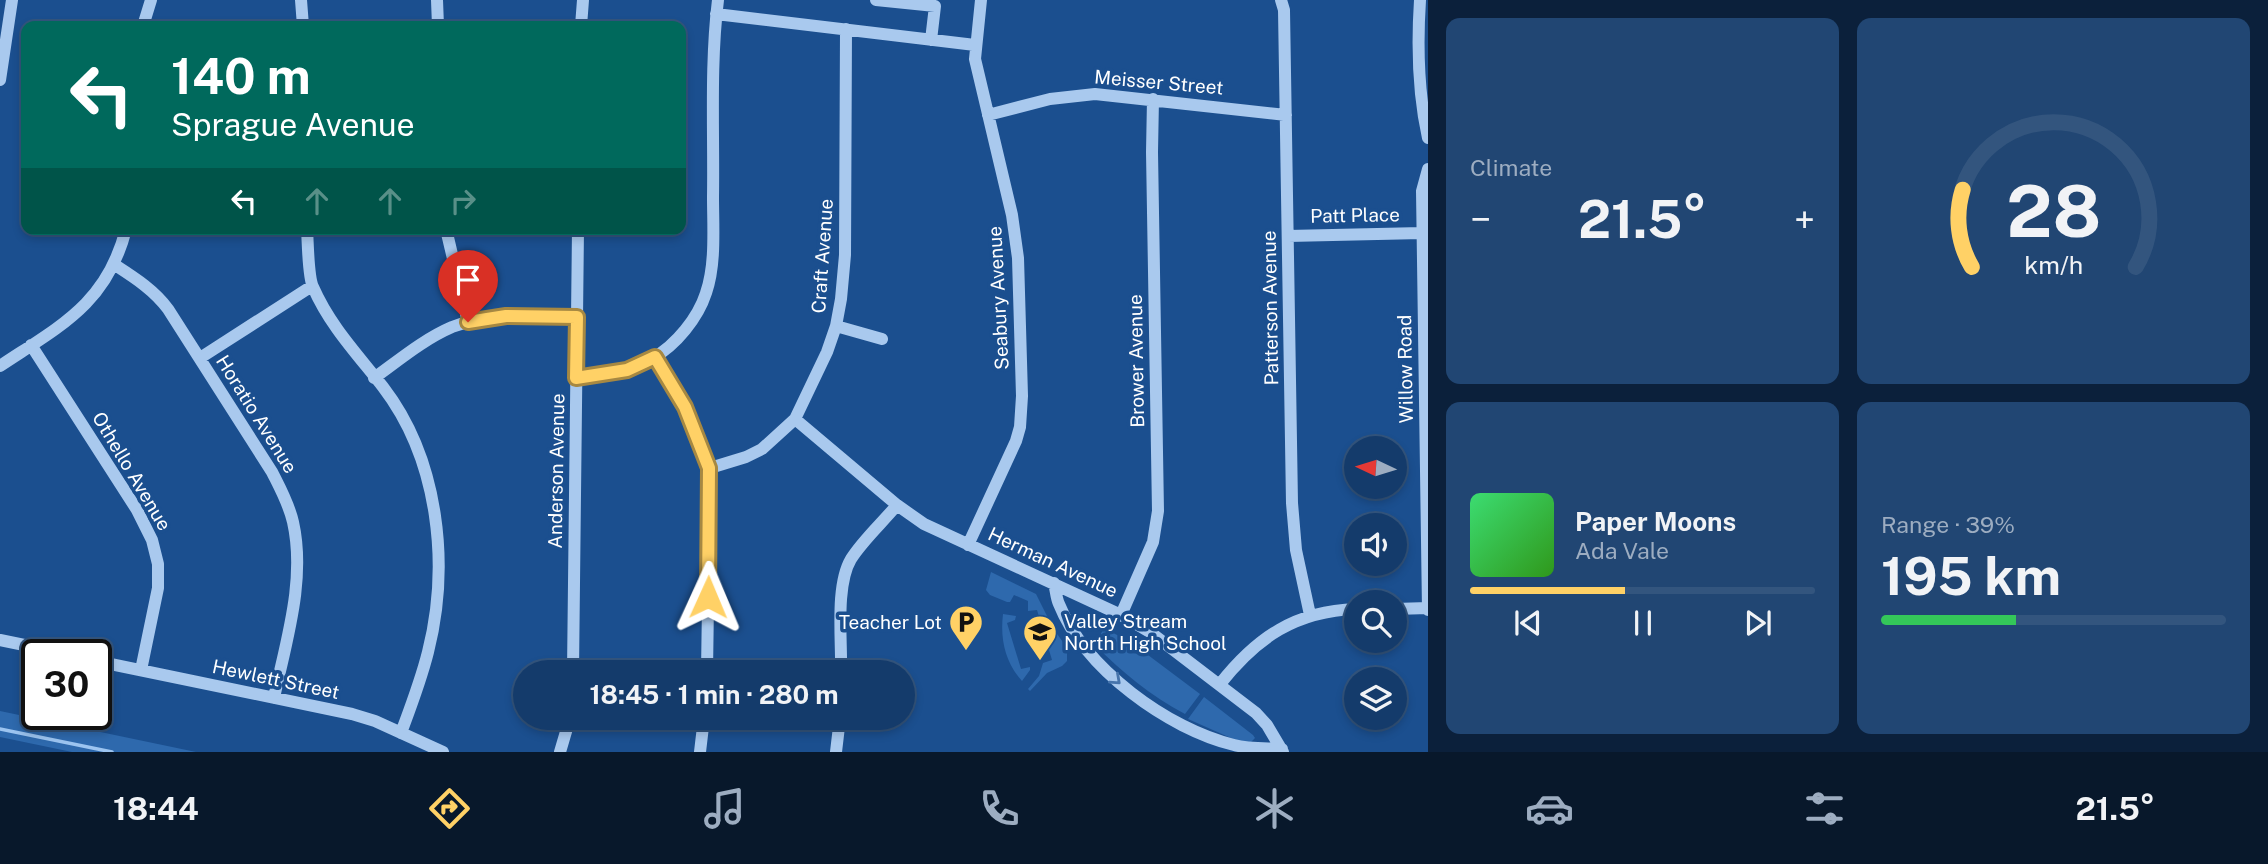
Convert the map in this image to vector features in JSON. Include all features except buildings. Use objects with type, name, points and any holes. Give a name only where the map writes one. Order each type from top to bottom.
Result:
[{"type":"street","points":[[0,80],[12,0]]},
{"type":"street","points":[[145,21],[151,0]]},
{"type":"street","points":[[301,0],[303,21]]},
{"type":"street","points":[[437,0],[438,21]]},
{"type":"street","points":[[582,21],[583,0]]},
{"type":"street","points":[[576,378],[627,370],[655,357],[690,324],[706,295],[710,279],[713,231],[718,0]]},
{"type":"street","points":[[876,0],[935,3],[931,40]]},
{"type":"street","name":"Seabury Avenue","points":[[968,545],[1016,441],[1022,397],[1018,258],[1012,215],[977,71],[975,45],[981,0]]},
{"type":"street","name":"Patterson Avenue","points":[[1281,0],[1284,10],[1292,503],[1296,550],[1310,615]]},
{"type":"street","points":[[1420,0],[1423,18],[1420,89],[1428,138]]},
{"type":"street","points":[[716,14],[975,45]]},
{"type":"street","name":"Craft Avenue","points":[[709,468],[746,457],[762,449],[795,419],[836,327],[845,255],[846,29]]},
{"type":"street","name":"Meisser Street","points":[[988,115],[1050,99],[1096,94],[1286,115]]},
{"type":"street","name":"Brower Avenue","points":[[1121,615],[1153,542],[1158,511],[1153,99]]},
{"type":"street","name":"Willow Road","points":[[1428,169],[1422,191],[1428,609]]},
{"type":"street","name":"Patt Place","points":[[1288,236],[1422,233]]},
{"type":"street","points":[[0,366],[59,327],[82,308],[115,265],[125,235]]},
{"type":"street","points":[[308,235],[312,286],[337,331],[383,387],[402,419],[423,467],[435,515],[439,548],[437,597],[429,651],[401,733]]},
{"type":"street","points":[[447,235],[468,322]]},
{"type":"street","name":"Anderson Avenue","points":[[573,660],[578,235]]},
{"type":"street","name":"Horatio Avenue","points":[[115,265],[159,297],[272,472],[293,521],[298,560],[295,597],[274,698]]},
{"type":"street","points":[[200,358],[312,286]]},
{"type":"street","points":[[374,378],[436,335],[468,322],[506,316],[577,317]]},
{"type":"street","points":[[836,327],[882,339]]},
{"type":"street","name":"Othello Avenue","points":[[31,345],[137,510],[152,540],[158,564],[158,587],[141,670]]},
{"type":"street","points":[[655,357],[685,407],[709,468],[707,660]]},
{"type":"street","name":"Herman Avenue","points":[[795,419],[923,524],[1054,583],[1150,632],[1220,684],[1267,725],[1283,751]]},
{"type":"street","points":[[841,660],[846,573],[851,560],[897,505]]},
{"type":"street","points":[[1054,583],[1059,604],[1081,643],[1115,680],[1152,709],[1198,732],[1235,746],[1283,751]]},
{"type":"street","points":[[1407,609],[1428,609]]},
{"type":"street","points":[[1220,684],[1234,666],[1263,640],[1291,622],[1310,615],[1344,611]]},
{"type":"street","points":[[0,640],[21,644]]},
{"type":"street","name":"Hewlett Street","points":[[112,664],[352,714],[375,721],[443,752]]},
{"type":"street","points":[[560,752],[566,730]]},
{"type":"street","points":[[700,752],[703,730]]},
{"type":"street","points":[[836,752],[839,730]]},
{"type":"shaded area","points":[[991,572],[1036,594],[1053,628],[1067,648],[1067,661],[1047,673],[1030,691],[1028,689],[1039,676],[1043,663],[1052,660],[1037,610],[1028,611],[1028,601],[1014,595],[1010,602],[1007,602],[990,595],[986,590]]},
{"type":"shaded area","points":[[1003,614],[1016,616],[1015,620],[1007,623],[1021,669],[1030,667],[1022,681],[1011,666],[1005,650]]},
{"type":"shaded area","points":[[1104,628],[1132,643],[1200,694],[1185,714],[1137,683],[1095,645]]},
{"type":"shaded area","points":[[1204,697],[1255,738],[1250,743],[1240,742],[1188,719]]},
{"type":"shaded area","points":[[0,711],[21,715],[21,730],[91,730],[196,752],[72,752],[0,737]]},
{"type":"waterway","points":[[0,729],[112,752]]},
{"type":"place","name":"Teacher Lot","points":[[966,652]]},
{"type":"place","name":"Valley Stream North High School","points":[[1040,662]]},
{"type":"route","points":[[468,322],[506,316],[577,317],[576,378],[627,370],[655,357],[685,407],[703,447],[709,468],[708,597]]}]
